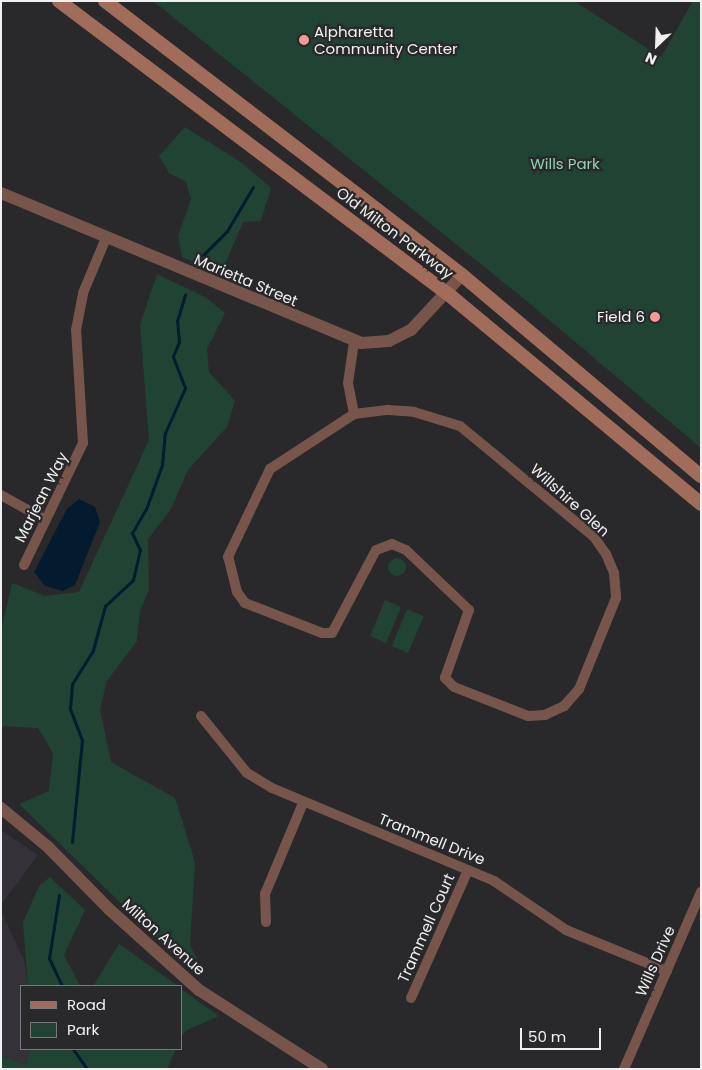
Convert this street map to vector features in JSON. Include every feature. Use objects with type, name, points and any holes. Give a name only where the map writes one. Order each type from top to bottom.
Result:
[{"type":"main road","name":"Old Milton Parkway","points":[[59,1],[447,293],[701,504]]},
{"type":"main road","name":"Old Milton Parkway","points":[[105,1],[462,275],[701,476]]},
{"type":"street","name":"Marietta Street","points":[[1,193],[354,342],[376,343],[402,335],[447,293],[462,275]]},
{"type":"street","name":"Marjean Way","points":[[24,565],[44,519],[62,493],[83,443],[76,330],[83,293],[106,238]]},
{"type":"street","points":[[354,342],[348,382],[354,414]]},
{"type":"street","name":"Willshire Glen","points":[[414,412],[460,426],[594,537],[606,554],[616,598],[579,689],[564,706],[545,715],[528,716],[454,687],[445,678],[446,672],[469,610],[406,550],[392,544],[376,550],[332,633],[322,633],[245,603],[237,592],[228,557],[266,475],[354,414],[414,412]]},
{"type":"street","points":[[1,495],[44,519]]},
{"type":"street","name":"Trammell Drive","points":[[201,716],[247,773],[303,803],[501,885],[566,930],[667,971]]},
{"type":"street","points":[[266,922],[265,894],[303,803]]},
{"type":"street","name":"Milton Avenue","points":[[1,808],[48,847],[110,910],[199,990],[322,1069]]},
{"type":"street","name":"Trammell Court","points":[[411,998],[468,870]]},
{"type":"street","name":"Wills Drive","points":[[624,1069],[701,892]]},
{"type":"shaded area","points":[[1,830],[38,855],[1,905]]},
{"type":"shaded area","points":[[1,911],[24,960],[28,985],[20,985],[20,1050],[30,1050],[26,1065],[1,1056]]},
{"type":"green space","name":"Wills Park","points":[[153,1],[574,1],[661,57],[693,1],[701,1],[701,448],[523,298]]},
{"type":"green space","points":[[185,127],[242,163],[271,188],[261,221],[243,222],[221,274],[182,257],[178,236],[191,199],[186,182],[169,173],[159,156]]},
{"type":"green space","points":[[157,274],[207,298],[225,313],[207,349],[209,372],[235,401],[227,427],[188,470],[171,509],[148,539],[149,590],[140,611],[137,641],[107,681],[100,709],[111,762],[175,798],[195,862],[190,945],[203,971],[175,956],[19,804],[49,791],[53,753],[38,728],[1,726],[1,631],[12,583],[45,596],[79,592],[149,440],[140,325]]},
{"type":"green space","points":[[397,558],[403,561],[406,567],[403,573],[397,576],[391,573],[388,567],[391,561]]},
{"type":"green space","points":[[385,600],[401,607],[386,643],[370,636]]},
{"type":"green space","points":[[407,609],[424,616],[408,653],[392,646]]},
{"type":"green space","points":[[50,877],[85,910],[64,955],[79,985],[28,985],[23,922],[39,886]]},
{"type":"green space","points":[[119,944],[177,985],[94,985]]},
{"type":"green space","points":[[182,990],[219,1016],[185,1031],[182,1036]]},
{"type":"green space","points":[[30,1050],[176,1050],[167,1069],[1,1069],[1,1056],[26,1065]]},
{"type":"water","points":[[79,499],[95,507],[100,522],[75,585],[63,591],[45,586],[34,572],[67,509]]},
{"type":"waterway","points":[[203,255],[227,231],[253,187]]},
{"type":"waterway","points":[[72,842],[82,740],[70,708],[72,684],[93,650],[105,606],[133,580],[140,550],[132,533],[146,509],[162,465],[165,433],[185,388],[173,356],[179,342],[177,321],[185,294]]},
{"type":"waterway","points":[[59,895],[49,958],[62,985]]},
{"type":"waterway","points":[[74,1050],[87,1069]]},
{"type":"place","name":"Alpharetta Community Center","points":[[304,40]]},
{"type":"place","name":"Field 6","points":[[655,317]]}]
